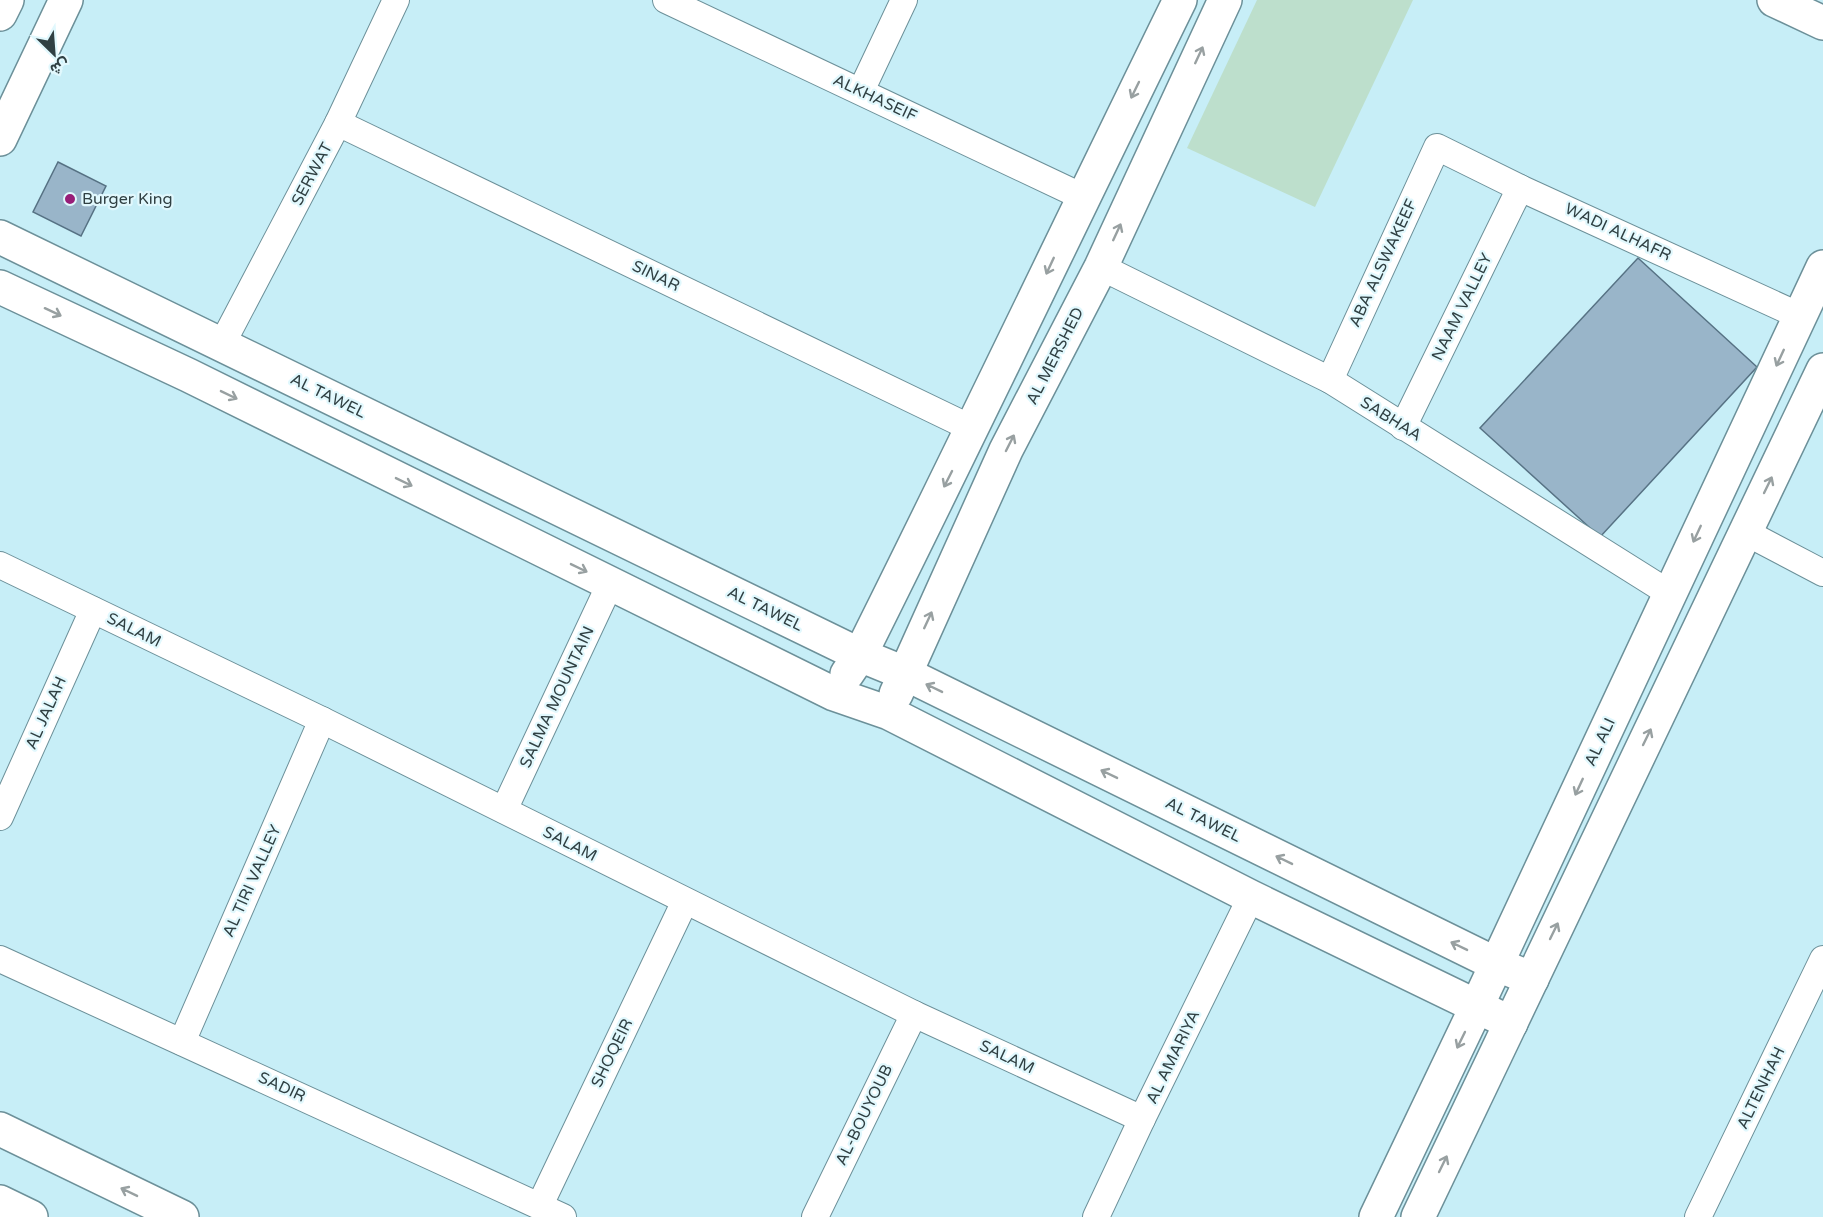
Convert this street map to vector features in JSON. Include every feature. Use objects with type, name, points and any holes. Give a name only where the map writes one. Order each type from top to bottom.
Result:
[{"type":"street","points":[[0,14],[7,0]]},
{"type":"street","points":[[0,139],[66,0]]},
{"type":"street","name":"SERWAT","points":[[222,344],[338,123],[396,0]]},
{"type":"street","name":"ALKHASEIF","points":[[666,0],[1083,197]]},
{"type":"street","points":[[861,91],[904,0]]},
{"type":"street","points":[[834,694],[860,655],[973,429],[1180,0]]},
{"type":"street","name":"AL MERSHED","points":[[889,713],[904,673],[1006,450],[1101,267],[1225,0]]},
{"type":"street","points":[[1774,0],[1823,23]]},
{"type":"street","name":"SINAR","points":[[338,123],[973,429]]},
{"type":"street","name":"WADI ALHAFR","points":[[1437,147],[1800,316]]},
{"type":"street","name":"ABA ALSWAKEEF","points":[[1330,380],[1437,147]]},
{"type":"street","name":"NAAM VALLEY","points":[[1403,427],[1521,188]]},
{"type":"street","name":"AL TAWEL","points":[[0,237],[860,655],[904,673],[1496,964],[1532,979]]},
{"type":"street","name":"SABHAA","points":[[1101,267],[1330,380],[1669,593]]},
{"type":"street","name":"AL ALI","points":[[1376,1217],[1823,267]]},
{"type":"street","points":[[0,286],[188,375],[834,694],[889,713],[1251,897],[1511,1023]]},
{"type":"street","points":[[1418,1217],[1823,370]]},
{"type":"street","points":[[1745,532],[1823,573]]},
{"type":"street","name":"SALAM","points":[[0,565],[322,720],[914,1014],[1142,1119]]},
{"type":"street","name":"SALMA MOUNTAIN","points":[[504,810],[610,584]]},
{"type":"street","name":"AL JALAH","points":[[0,816],[93,610]]},
{"type":"street","name":"AL TIRI VALLEY","points":[[182,1042],[322,720]]},
{"type":"street","name":"AL AMARIYA","points":[[1096,1217],[1251,897]]},
{"type":"street","name":"SHOQEIR","points":[[540,1205],[685,901]]},
{"type":"street","name":"SADIR","points":[[0,959],[563,1217]]},
{"type":"street","name":"ALTENHAH","points":[[1698,1217],[1823,959]]},
{"type":"street","name":"AL-BOUYOUB","points":[[815,1217],[914,1014]]},
{"type":"street","points":[[0,1129],[182,1217]]},
{"type":"street","points":[[0,1202],[32,1217]]},
{"type":"green space","points":[[1257,0],[1413,0],[1315,207],[1187,148]]},
{"type":"building","name":"Burger King","points":[[58,162],[106,186],[81,236],[33,212]]},
{"type":"building","points":[[1638,258],[1757,367],[1600,537],[1480,428]]},
{"type":"place","name":"Burger King","points":[[70,199]]}]
